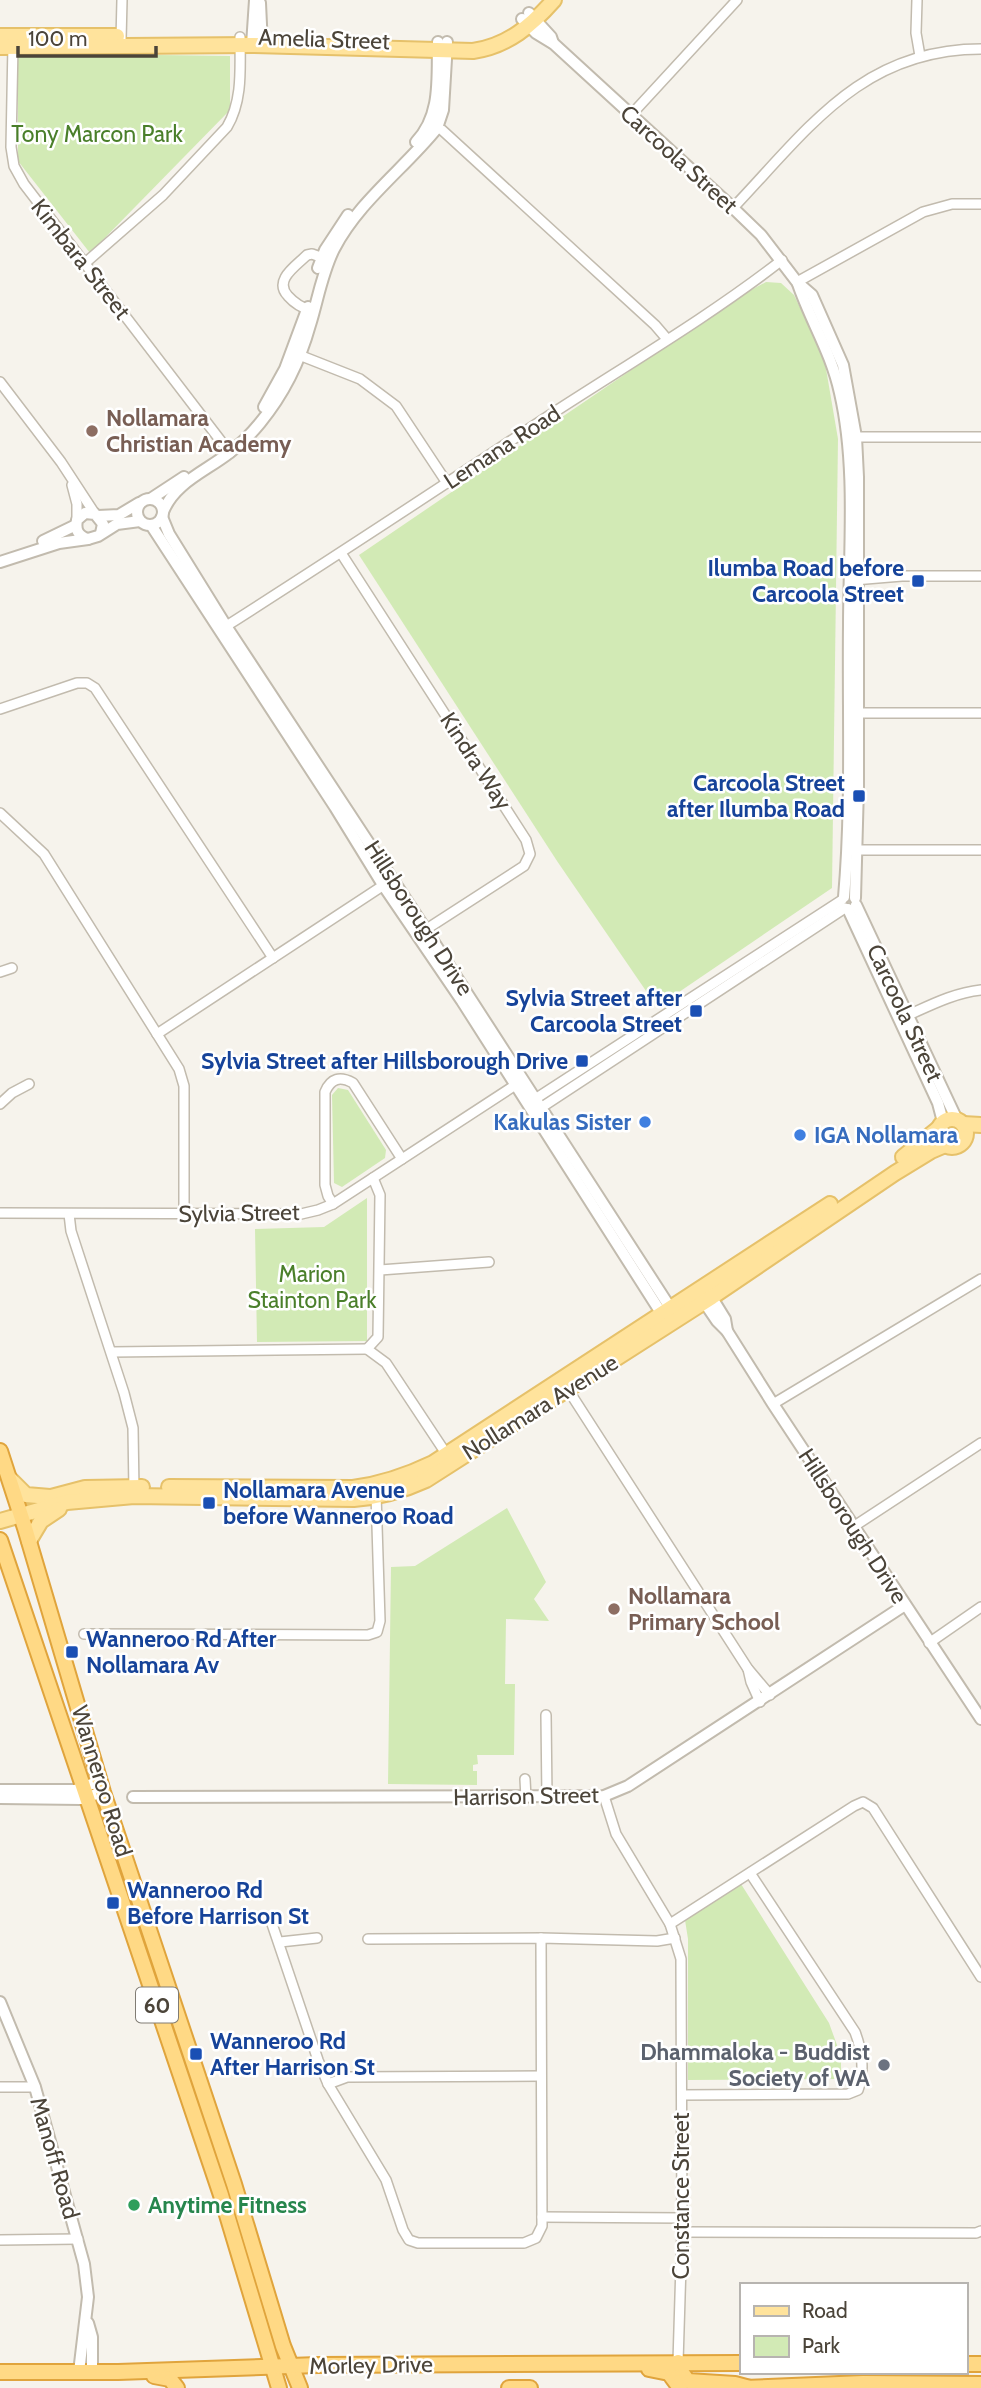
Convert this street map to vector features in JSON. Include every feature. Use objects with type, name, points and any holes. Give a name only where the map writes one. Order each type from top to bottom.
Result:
[{"type":"highway","name":"Wanneroo Road","points":[[0,1451],[101,1786],[300,2388]]},
{"type":"highway","name":"Wanneroo Road","points":[[0,1540],[221,2195],[279,2388]]},
{"type":"highway","points":[[678,2362],[688,2381],[735,2384],[750,2388]]},
{"type":"highway","name":"Morley Drive","points":[[0,2372],[86,2373],[272,2367],[740,2362]]},
{"type":"highway","points":[[617,2363],[634,2369],[659,2369],[669,2373],[680,2388]]},
{"type":"highway","points":[[118,2372],[164,2376],[176,2384],[177,2388]]},
{"type":"highway","points":[[744,2388],[850,2383],[974,2385]]},
{"type":"highway","points":[[509,2388],[530,2388]]},
{"type":"main road","points":[[529,20],[542,0]]},
{"type":"main road","points":[[529,20],[554,0]]},
{"type":"main road","name":"Amelia Street","points":[[7,42],[251,41],[442,47],[485,40],[529,20]]},
{"type":"main road","points":[[945,1144],[940,1139],[954,1126],[981,1125]]},
{"type":"main road","points":[[954,1126],[981,1133]]},
{"type":"main road","name":"Nollamara Avenue","points":[[0,1521],[50,1497],[85,1488],[134,1492],[353,1488],[375,1491],[426,1480],[449,1458],[870,1184],[945,1144],[956,1146],[962,1142],[954,1126],[912,1152],[870,1184]]},
{"type":"main road","points":[[9,1478],[26,1495],[50,1497]]},
{"type":"main road","name":"Nollamara Avenue","points":[[0,1514],[134,1492]]},
{"type":"main road","points":[[29,1541],[37,1525],[46,1516],[72,1501]]},
{"type":"street","points":[[121,41],[122,0]]},
{"type":"street","points":[[84,264],[163,195],[227,127],[239,97],[258,0]]},
{"type":"street","points":[[631,115],[737,0]]},
{"type":"street","points":[[917,0],[916,33],[920,56]]},
{"type":"street","name":"Carcoola Street","points":[[529,20],[733,208],[782,260],[797,282],[812,295],[843,365],[852,437],[852,850],[857,880],[848,903],[954,1126]]},
{"type":"street","name":"Kimbara Street","points":[[7,42],[14,166],[24,184],[84,264],[228,450]]},
{"type":"street","points":[[0,562],[59,543],[93,539],[117,524],[139,521],[151,525],[163,515],[166,505],[180,487],[228,450],[265,406],[297,354],[325,259],[340,225],[361,198],[433,126],[443,110],[442,47]]},
{"type":"street","points":[[733,208],[827,109],[852,88],[878,72],[920,56],[944,51],[981,49]]},
{"type":"street","points":[[433,126],[655,325],[667,340]]},
{"type":"street","points":[[797,282],[923,212],[952,204],[981,204]]},
{"type":"street","points":[[310,311],[295,303],[284,291],[282,283],[307,255],[325,259]]},
{"type":"street","name":"Lemana Road","points":[[222,628],[667,340],[752,284],[782,260]]},
{"type":"street","points":[[297,354],[360,379],[396,406],[447,483]]},
{"type":"street","points":[[0,382],[61,462],[103,524],[101,533]]},
{"type":"street","points":[[852,437],[981,437]]},
{"type":"street","points":[[0,555],[49,539],[77,522],[85,513],[119,515],[152,498],[228,450]]},
{"type":"street","points":[[70,477],[77,503],[79,534],[88,539]]},
{"type":"street","points":[[152,498],[160,503],[163,515]]},
{"type":"street","points":[[139,503],[136,511],[139,521]]},
{"type":"street","name":"Hillsborough Drive","points":[[163,515],[169,534],[222,628]]},
{"type":"street","name":"Hillsborough Drive","points":[[151,525],[222,628],[335,807],[422,933],[462,1001],[519,1082],[669,1316]]},
{"type":"street","name":"Kindra Way","points":[[341,553],[526,840],[530,854],[524,866],[422,933]]},
{"type":"street","points":[[853,576],[981,576]]},
{"type":"street","points":[[0,709],[77,683],[87,683],[95,688],[273,958]]},
{"type":"street","points":[[853,713],[981,713]]},
{"type":"street","points":[[0,813],[44,854],[179,1069],[184,1086],[184,1214]]},
{"type":"street","points":[[852,850],[981,850]]},
{"type":"street","points":[[157,1034],[388,882]]},
{"type":"street","points":[[534,1106],[848,903]]},
{"type":"street","points":[[0,972],[12,968]]},
{"type":"street","points":[[903,1017],[942,999],[967,991],[981,990]]},
{"type":"street","points":[[333,1204],[326,1185],[325,1092],[329,1084],[336,1079],[354,1083],[402,1159]]},
{"type":"street","name":"Sylvia Street","points":[[0,1213],[301,1214],[318,1210],[333,1204],[519,1082]]},
{"type":"street","points":[[0,1104],[12,1093],[29,1084]]},
{"type":"street","points":[[367,1349],[379,1336],[380,1195],[373,1178]]},
{"type":"street","points":[[69,1214],[71,1231],[112,1352],[133,1428],[134,1492]]},
{"type":"street","points":[[380,1269],[489,1262]]},
{"type":"street","points":[[773,1404],[981,1279]]},
{"type":"street","name":"Hillsborough Drive","points":[[704,1294],[725,1319],[727,1331],[773,1404],[981,1719]]},
{"type":"street","points":[[112,1352],[367,1349],[386,1363],[449,1458]]},
{"type":"street","points":[[565,1384],[748,1669],[771,1695]]},
{"type":"street","points":[[853,1527],[981,1443]]},
{"type":"street","points":[[84,1634],[368,1635],[377,1632],[380,1622],[375,1491]]},
{"type":"street","name":"Harrison Street","points":[[134,1797],[604,1796],[628,1786],[905,1605]]},
{"type":"street","points":[[929,1643],[981,1607]]},
{"type":"street","points":[[748,1669],[760,1702]]},
{"type":"street","points":[[546,1715],[547,1798]]},
{"type":"street","points":[[525,1779],[526,1798]]},
{"type":"street","points":[[0,1798],[86,1792],[101,1786]]},
{"type":"street","points":[[0,1790],[86,1792]]},
{"type":"street","name":"Constance Street","points":[[604,1796],[616,1834],[670,1924],[681,1959],[682,2232],[678,2362]]},
{"type":"street","points":[[670,1924],[863,1802],[873,1808],[981,1977]]},
{"type":"street","points":[[682,2095],[848,2094],[858,2090],[861,2081],[860,2047],[855,2032],[750,1872]]},
{"type":"street","points":[[270,1918],[328,2084],[386,2180],[402,2230],[409,2240],[418,2244],[524,2243],[536,2238],[542,2227],[541,1938]]},
{"type":"street","points":[[280,1942],[317,1938]]},
{"type":"street","points":[[368,1939],[541,1938],[657,1941],[675,1938]]},
{"type":"street","name":"Manoff Road","points":[[0,2002],[35,2087],[78,2239],[88,2297],[86,2373]]},
{"type":"street","points":[[328,2084],[347,2077],[541,2076]]},
{"type":"street","points":[[0,2087],[35,2087]]},
{"type":"street","points":[[542,2217],[682,2218]]},
{"type":"street","points":[[682,2232],[981,2231]]},
{"type":"street","points":[[0,2240],[78,2239]]},
{"type":"green space","name":"Tony Marcon Park","points":[[18,53],[230,56],[230,110],[90,253],[18,161]]},
{"type":"green space","points":[[766,282],[781,283],[794,295],[824,357],[838,439],[832,888],[657,1007],[557,861],[359,555],[740,296]]},
{"type":"green space","points":[[338,1088],[348,1090],[386,1150],[385,1158],[342,1187],[334,1183],[332,1095]]},
{"type":"green space","name":"Marion Stainton Park","points":[[367,1198],[367,1341],[257,1342],[255,1229],[324,1227]]},
{"type":"green space","points":[[507,1508],[546,1582],[534,1599],[549,1621],[506,1619],[505,1684],[515,1684],[514,1755],[477,1755],[478,1764],[473,1765],[473,1771],[477,1771],[477,1785],[388,1784],[391,1567],[415,1566]]},
{"type":"green space","points":[[741,1884],[829,2023],[841,2056],[841,2079],[688,2080],[688,1939],[685,1920]]},
{"type":"place","name":"Nollamara Christian Academy","points":[[92,431]]},
{"type":"place","name":"Ilumba Road before Carcoola Street","points":[[918,581]]},
{"type":"place","name":"Carcoola Street after Ilumba Road","points":[[859,796]]},
{"type":"place","name":"Sylvia Street after Carcoola Street","points":[[696,1011]]},
{"type":"place","name":"Sylvia Street after Hillsborough Drive","points":[[582,1061]]},
{"type":"place","name":"Kakulas Sister","points":[[645,1122]]},
{"type":"place","name":"IGA Nollamara","points":[[800,1135]]},
{"type":"place","name":"Nollamara Avenue before Wanneroo Road","points":[[209,1503]]},
{"type":"place","name":"Nollamara Primary School","points":[[614,1609]]},
{"type":"place","name":"Wanneroo Rd After Nollamara Av","points":[[72,1652]]},
{"type":"place","name":"Wanneroo Rd Before Harrison St","points":[[113,1903]]},
{"type":"place","name":"Wanneroo Rd After Harrison St","points":[[196,2054]]},
{"type":"place","name":"Dhammaloka - Buddist Society of WA","points":[[884,2065]]},
{"type":"place","name":"Anytime Fitness","points":[[134,2205]]}]
